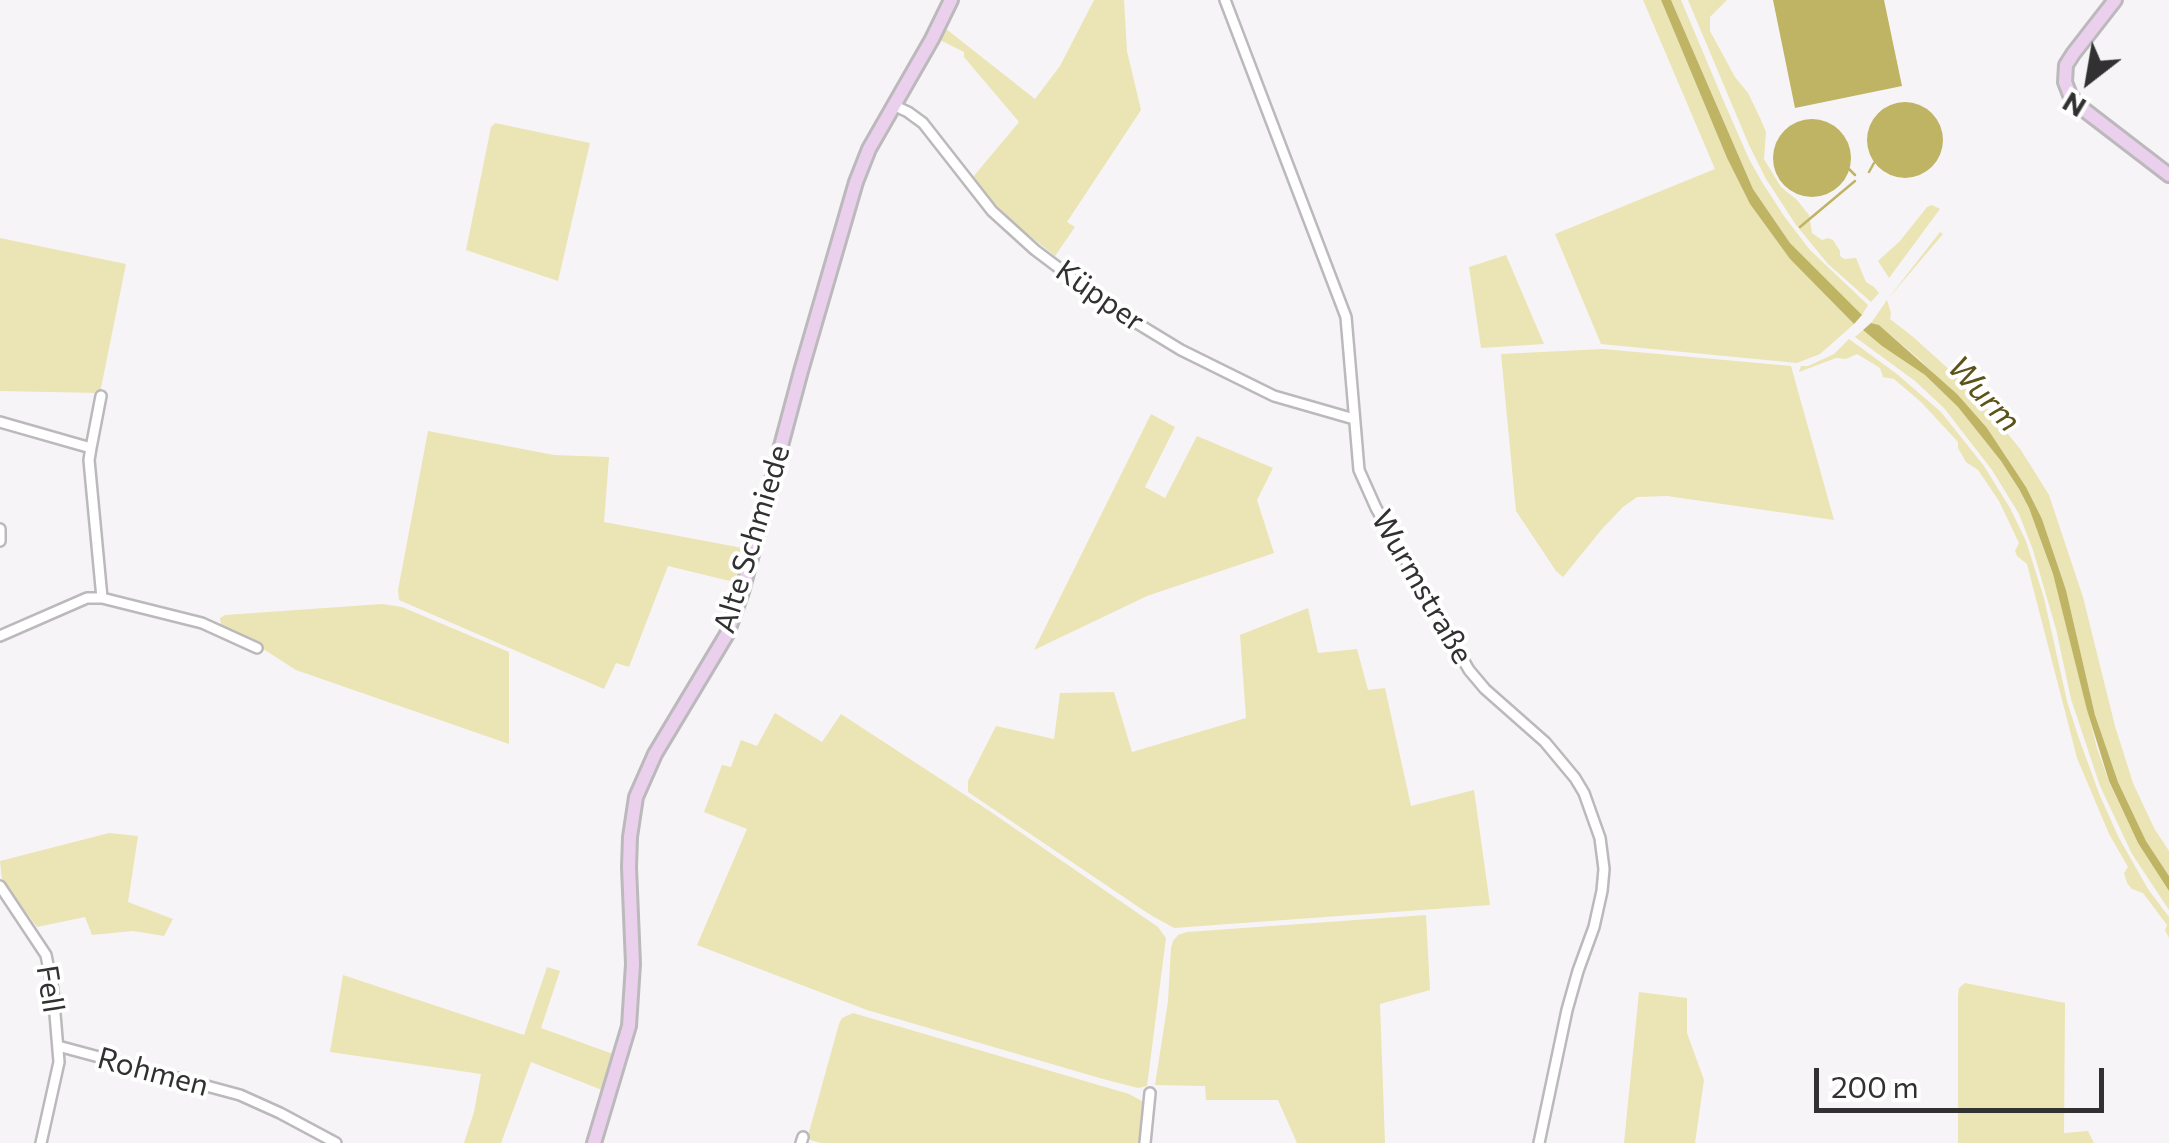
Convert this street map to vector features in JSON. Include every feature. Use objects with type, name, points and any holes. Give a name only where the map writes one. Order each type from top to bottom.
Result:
[{"type":"street","name":"Alte Schmiede","points":[[594,1143],[629,1026],[633,964],[629,868],[636,797],[656,754],[727,634],[856,182],[868,149],[951,0]]},
{"type":"street","name":"Wurmstraße","points":[[1225,0],[1346,317],[1359,470],[1376,508],[1455,650],[1485,689],[1544,742],[1575,778],[1600,838],[1602,891],[1567,1010],[1539,1143]]},
{"type":"street","points":[[2115,0],[2072,54],[2064,82],[2083,109],[2169,175]]},
{"type":"street","name":"Küpper","points":[[894,105],[923,122],[992,211],[1035,250],[1112,308],[1181,350],[1274,396],[1354,419]]},
{"type":"street","points":[[101,396],[89,460],[102,598]]},
{"type":"street","points":[[0,422],[91,448]]},
{"type":"street","points":[[0,529],[0,541]]},
{"type":"street","points":[[0,636],[87,598],[102,598],[202,623],[257,648]]},
{"type":"street","name":"Fell","points":[[0,886],[46,954],[58,1046]]},
{"type":"street","name":"Rohmen","points":[[41,1143],[59,1062],[58,1046],[240,1095],[336,1143]]},
{"type":"street","points":[[1145,1143],[1150,1094]]},
{"type":"shaded area","points":[[1094,0],[1124,0],[1127,51],[1141,110],[1067,222],[1075,227],[1055,256],[1020,228],[973,177],[1019,122],[964,57],[964,52],[940,40],[945,28],[1035,99],[1060,66]]},
{"type":"shaded area","points":[[1643,0],[1661,0],[1750,204],[1790,259],[1854,324],[1820,354],[1797,363],[1601,344],[1555,234],[1715,169]]},
{"type":"shaded area","points":[[1661,0],[1671,0],[1753,189],[1790,243],[1862,315],[1854,324],[1790,259],[1750,204]]},
{"type":"shaded area","points":[[1671,0],[1681,0],[1762,182],[1810,250],[1868,305],[1862,315],[1790,243],[1753,189]]},
{"type":"shaded area","points":[[1688,0],[1727,0],[1710,17],[1710,31],[1761,120],[1766,132],[1764,159],[1781,187],[1809,215],[1812,233],[1822,240],[1833,240],[1844,259],[1856,258],[1866,282],[1879,293],[1871,302],[1828,264],[1766,179]]},
{"type":"shaded area","points":[[1773,0],[1884,0],[1902,86],[1795,108]]},
{"type":"shaded area","points":[[1905,102],[1920,104],[1932,113],[1941,125],[1941,155],[1932,167],[1920,176],[1905,178],[1890,176],[1878,167],[1869,155],[1867,140],[1869,125],[1878,113],[1890,104]]},
{"type":"shaded area","points":[[1812,119],[1827,122],[1839,131],[1848,143],[1848,173],[1839,185],[1827,194],[1812,197],[1797,194],[1785,185],[1776,173],[1773,158],[1776,143],[1785,131],[1797,122]]},
{"type":"shaded area","points":[[495,123],[590,143],[558,281],[466,250],[491,127]]},
{"type":"shaded area","points":[[1932,205],[1940,209],[1889,278],[1878,261]]},
{"type":"shaded area","points":[[1940,232],[1943,234],[1887,300]]},
{"type":"shaded area","points":[[0,238],[126,264],[100,393],[0,391]]},
{"type":"shaded area","points":[[1506,255],[1544,344],[1481,348],[1469,267]]},
{"type":"shaded area","points":[[1887,300],[1890,319],[1972,390],[2021,450],[2049,495],[2083,597],[2133,783],[2169,851],[2169,876],[2146,841],[2118,782],[2095,715],[2066,590],[2042,519],[1987,428],[1920,360],[1879,325],[1871,323]]},
{"type":"shaded area","points":[[1871,323],[1879,325],[1957,394],[1987,428],[2026,487],[2042,519],[2066,590],[2095,715],[2118,782],[2146,841],[2169,876],[2169,891],[2138,843],[2109,781],[2053,574],[2029,508],[2001,461],[1958,407],[1925,375],[1863,330]]},
{"type":"shaded area","points":[[1863,330],[1925,375],[1958,407],[2019,489],[2053,574],[2109,782],[2138,843],[2169,891],[2169,910],[2132,854],[2100,786],[2071,699],[2033,550],[2019,514],[1992,470],[1944,408],[1915,381],[1855,337]]},
{"type":"shaded area","points":[[1849,339],[1941,412],[1984,466],[2010,508],[2026,541],[2044,598],[2067,701],[2100,796],[2148,889],[2169,917],[2169,938],[2167,925],[2143,893],[2127,883],[2124,873],[2128,867],[2109,834],[2077,758],[2027,564],[2017,556],[2019,543],[1999,501],[1978,470],[1966,462],[1958,442],[1921,402],[1894,379],[1883,377],[1880,368],[1857,354],[1799,372],[1801,366],[1834,354]]},
{"type":"shaded area","points":[[1603,349],[1791,366],[1834,520],[1667,496],[1637,497],[1602,529],[1563,577],[1516,511],[1501,354]]},
{"type":"shaded area","points":[[1151,414],[1175,427],[1145,487],[1165,498],[1197,436],[1273,468],[1257,500],[1274,553],[1147,596],[1034,650]]},
{"type":"shaded area","points":[[428,431],[554,455],[609,457],[604,522],[748,549],[738,583],[668,566],[629,667],[616,663],[604,689],[399,600]]},
{"type":"shaded area","points":[[382,604],[402,607],[509,652],[509,744],[296,670],[221,625],[220,618]]},
{"type":"shaded area","points":[[1308,608],[1318,653],[1357,649],[1368,690],[1385,688],[1411,806],[1474,790],[1490,905],[1174,928],[968,792],[968,781],[996,726],[1054,739],[1060,693],[1114,692],[1132,752],[1246,718],[1240,635]]},
{"type":"shaded area","points":[[775,713],[822,742],[841,714],[1158,927],[1166,938],[1147,1086],[1138,1088],[1103,1079],[867,1010],[697,945],[747,829],[704,812],[722,765],[731,767],[741,740],[757,746]]},
{"type":"shaded area","points":[[109,833],[138,836],[128,902],[173,919],[164,936],[133,931],[92,935],[85,917],[37,927],[2,880],[0,861]]},
{"type":"shaded area","points":[[1426,915],[1430,990],[1380,1004],[1385,1143],[1297,1143],[1278,1100],[1206,1100],[1205,1086],[1155,1085],[1168,1001],[1171,948],[1178,935]]},
{"type":"shaded area","points":[[547,967],[560,971],[541,1028],[613,1054],[602,1090],[531,1062],[501,1143],[464,1143],[481,1074],[330,1052],[343,975],[524,1035]]},
{"type":"shaded area","points":[[1965,983],[2065,1003],[2064,1133],[2088,1131],[2094,1143],[1958,1143],[1958,996]]},
{"type":"shaded area","points":[[1639,992],[1687,998],[1687,1033],[1704,1080],[1695,1143],[1624,1143]]},
{"type":"shaded area","points":[[853,1013],[1129,1094],[1142,1101],[1145,1108],[1141,1143],[821,1143],[807,1139],[839,1024]]},
{"type":"waterway","points":[[1869,172],[1874,163]]},
{"type":"waterway","points":[[1849,169],[1855,175]]},
{"type":"waterway","points":[[1800,227],[1855,181]]},
{"type":"water label","name":"Wurm","points":[[1984,394]]}]
